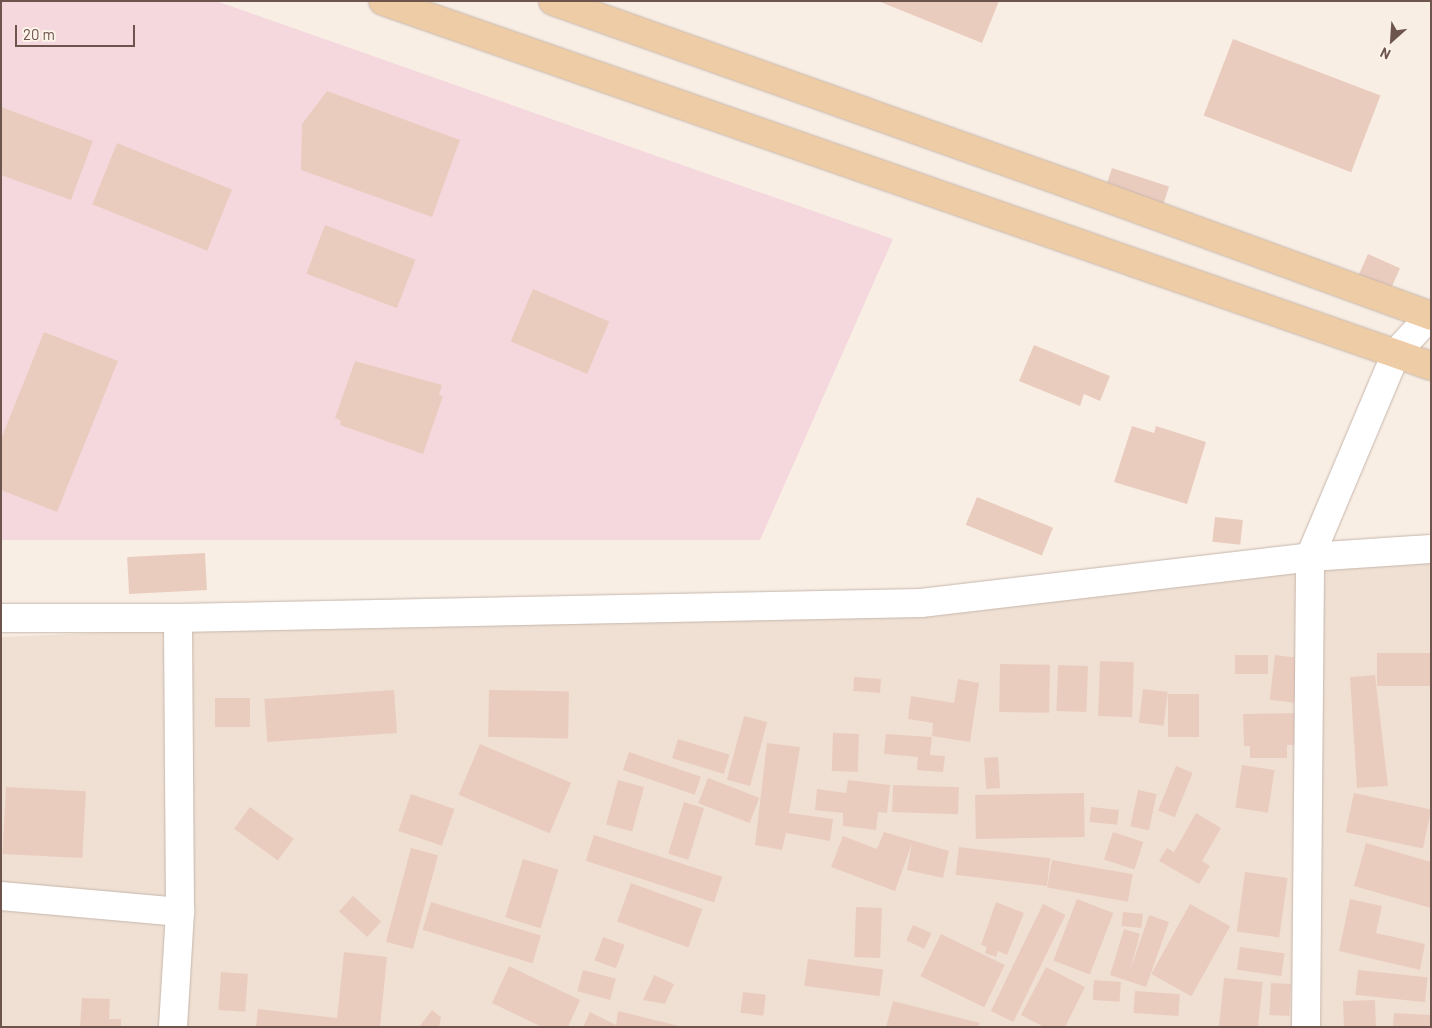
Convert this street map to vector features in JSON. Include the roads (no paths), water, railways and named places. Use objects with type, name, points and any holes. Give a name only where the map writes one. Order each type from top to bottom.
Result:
[{"type":"main road","points":[[383,1],[1431,366]]},
{"type":"main road","points":[[553,1],[1060,180],[1430,316]]},
{"type":"street","points":[[1306,1027],[1310,557],[1396,353],[1430,316]]},
{"type":"street","points":[[1,618],[178,618],[920,603],[1310,557],[1431,549]]},
{"type":"street","points":[[173,1027],[180,912],[178,618]]},
{"type":"street","points":[[1,896],[180,912]]}]
